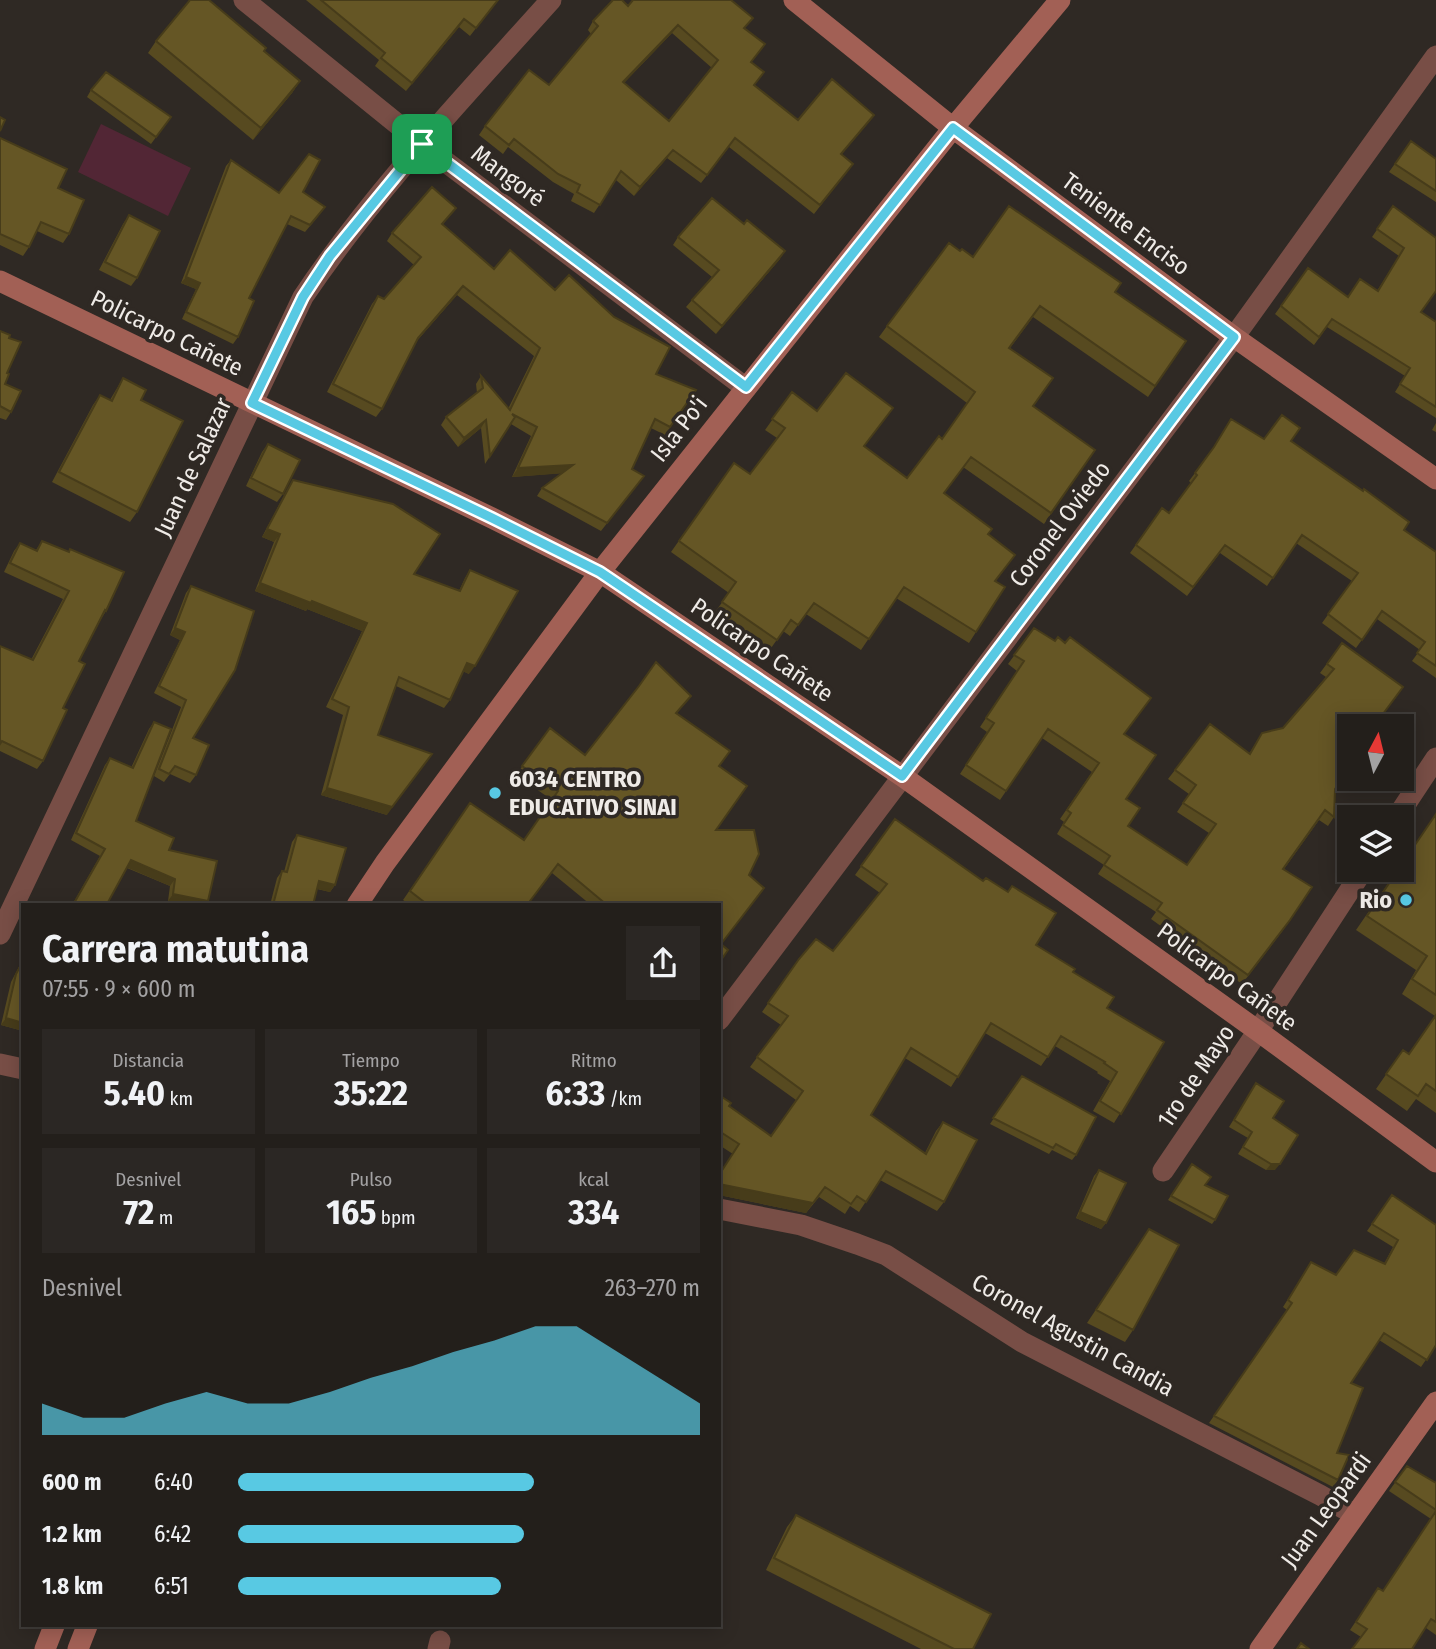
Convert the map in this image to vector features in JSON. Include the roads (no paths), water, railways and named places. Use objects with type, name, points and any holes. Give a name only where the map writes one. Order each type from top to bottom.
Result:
[{"type":"street","name":"Mangoré","points":[[244,0],[422,144],[746,387]]},
{"type":"street","name":"Juan de Salazar","points":[[0,933],[303,297],[330,256],[422,144],[551,0]]},
{"type":"street","name":"Teniente Enciso","points":[[794,0],[953,128],[1234,337],[1436,480]]},
{"type":"street","name":"Isla Po'i","points":[[358,903],[600,572],[953,128],[1060,0]]},
{"type":"street","name":"Coronel Oviedo","points":[[721,1017],[1234,337],[1436,56]]},
{"type":"street","name":"Policarpo Cañete","points":[[0,281],[600,572],[902,776],[1436,1162]]},
{"type":"street","points":[[1405,805],[1436,758]]},
{"type":"street","name":"1ro de Mayo","points":[[1163,1171],[1355,882]]},
{"type":"street","points":[[0,1064],[21,1069]]},
{"type":"street","name":"Coronel Agustin Candia","points":[[721,1209],[801,1225],[886,1255],[1021,1342],[1320,1494],[1355,1515]]},
{"type":"street","name":"Juan Leopardi","points":[[1259,1649],[1355,1515],[1434,1412]]},
{"type":"street","points":[[45,1649],[54,1627]]},
{"type":"street","points":[[78,1649],[87,1627]]},
{"type":"place","name":"6034 CENTRO EDUCATIVO SINAI","points":[[495,793]]},
{"type":"place","name":"Rio","points":[[1406,900]]}]
